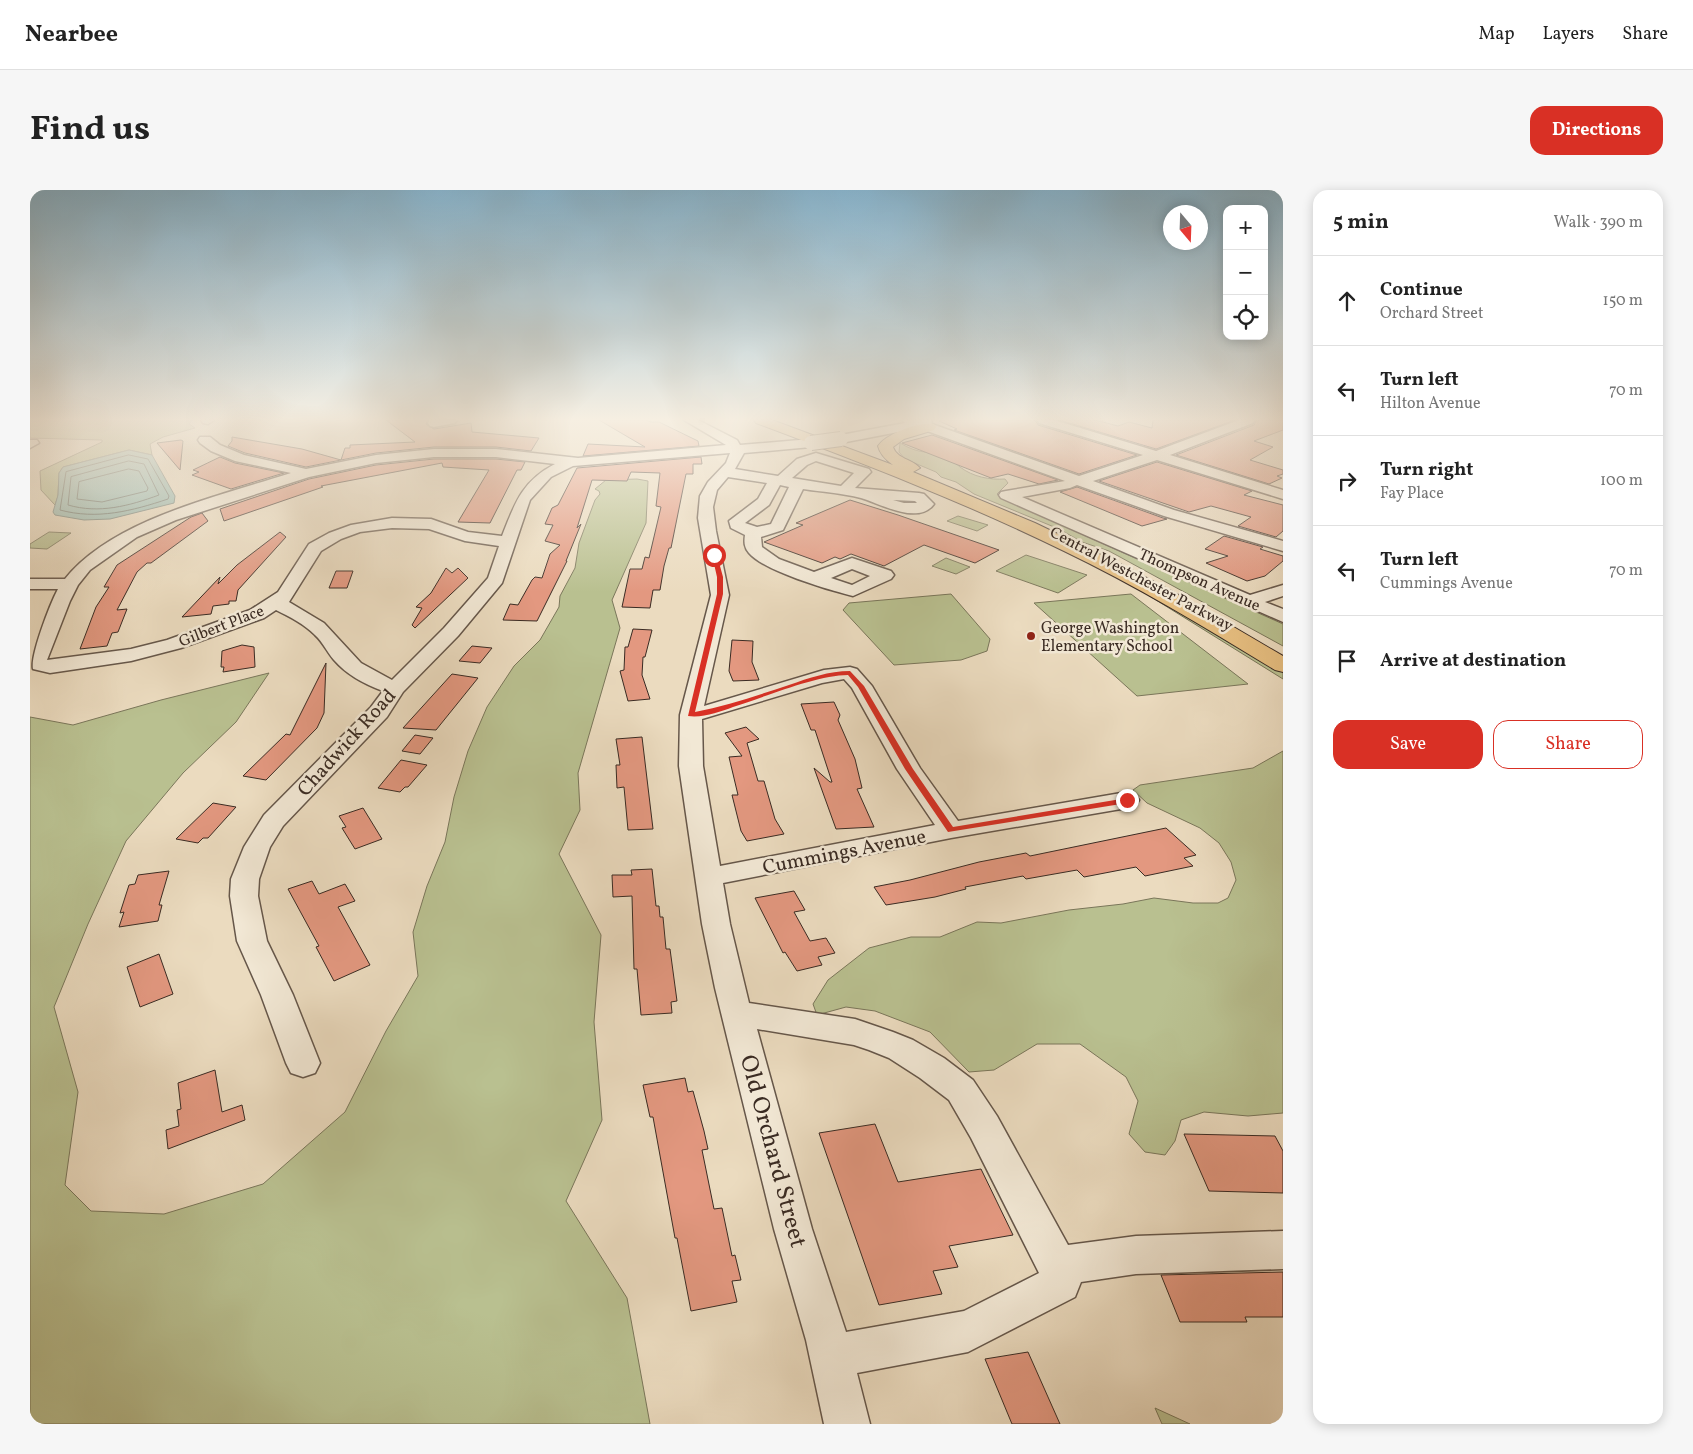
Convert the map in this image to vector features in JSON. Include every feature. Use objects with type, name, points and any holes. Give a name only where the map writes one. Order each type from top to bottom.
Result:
[{"type":"main road","name":"Central Westchester Parkway","points":[[911,478],[1038,531],[1155,590],[1283,664]]},
{"type":"main road","name":"Central Westchester Parkway","points":[[927,478],[1036,523],[1125,565],[1283,654]]},
{"type":"main road","points":[[932,478],[949,486]]},
{"type":"street","points":[[30,584],[70,584],[84,566],[105,550],[150,525],[295,478]]},
{"type":"street","name":"Chadwick Road","points":[[303,1062],[277,994],[252,942],[244,896],[245,880],[256,847],[273,821],[379,712],[395,688],[451,632],[496,579],[507,542],[523,500],[542,478]]},
{"type":"street","name":"Old Orchard Street","points":[[718,478],[707,495],[706,514],[720,577],[720,594],[691,714],[691,766],[716,924],[737,1013],[793,1229],[831,1356],[847,1424]]},
{"type":"street","points":[[776,478],[779,480],[863,494]]},
{"type":"street","points":[[782,478],[764,502],[737,521],[737,525],[754,533],[777,527],[798,483]]},
{"type":"street","points":[[814,485],[822,478]]},
{"type":"street","points":[[845,490],[858,478]]},
{"type":"street","points":[[1062,478],[1169,513],[1283,546]]},
{"type":"street","points":[[1075,483],[1091,478]]},
{"type":"street","points":[[1226,478],[1283,495]]},
{"type":"street","name":"Thompson Avenue","points":[[1075,483],[1006,495],[1283,616]]},
{"type":"street","name":"Gilbert Place","points":[[70,584],[61,601],[37,661],[40,665],[50,667],[131,655],[174,644],[258,614],[285,596],[315,548],[335,536],[357,528],[392,523],[431,524],[464,536],[507,542]]},
{"type":"street","points":[[754,533],[752,542],[756,551],[774,563],[816,578]]},
{"type":"street","points":[[1249,601],[1283,590]]},
{"type":"street","points":[[277,602],[307,619],[324,633],[342,658],[357,671],[395,688]]},
{"type":"street","points":[[691,714],[718,710],[815,678],[838,673],[850,673],[861,686],[909,769],[951,830]]},
{"type":"street","name":"Cummings Avenue","points":[[710,877],[951,830],[1127,800]]},
{"type":"street","points":[[737,1013],[856,1032],[901,1049],[932,1068],[961,1090],[984,1127],[1058,1266],[1061,1283],[968,1331],[831,1356]]},
{"type":"street","points":[[1058,1266],[1136,1255],[1283,1250]]},
{"type":"green space","points":[[40,478],[59,478],[58,496],[55,505],[41,490]]},
{"type":"green space","points":[[943,478],[1005,479],[1008,483],[997,494],[1001,498],[1283,624],[1283,646],[1109,551],[1082,542],[1059,529],[974,494],[956,482]]},
{"type":"green space","points":[[637,479],[648,481],[646,523],[612,600],[620,628],[578,773],[580,810],[559,854],[601,935],[594,1022],[602,1120],[566,1201],[627,1298],[650,1424],[30,1424],[30,717],[73,725],[161,700],[269,673],[236,722],[183,773],[126,841],[88,924],[54,1007],[78,1092],[65,1185],[91,1211],[164,1214],[263,1184],[345,1112],[386,1031],[418,976],[413,932],[427,886],[445,842],[454,797],[468,751],[487,707],[514,666],[540,640],[559,607],[560,596],[575,568],[579,543],[595,500],[600,494],[595,489],[606,480]]},
{"type":"green space","points":[[958,516],[988,525],[977,531],[947,521]]},
{"type":"green space","points":[[49,532],[71,533],[47,549],[30,548],[30,544]]},
{"type":"green space","points":[[1026,555],[1087,575],[1058,593],[996,571]]},
{"type":"green space","points":[[946,558],[970,567],[956,574],[932,566]]},
{"type":"green space","points":[[951,594],[990,639],[987,651],[961,660],[894,665],[843,610],[849,603]]},
{"type":"green space","points":[[1131,594],[1248,684],[1137,696],[1034,603]]},
{"type":"green space","points":[[1148,595],[1283,671],[1283,679]]},
{"type":"green space","points":[[1283,751],[1283,1113],[1248,1116],[1204,1112],[1181,1120],[1175,1141],[1165,1155],[1145,1152],[1129,1134],[1138,1101],[1126,1077],[1080,1044],[1037,1044],[994,1070],[969,1072],[930,1032],[875,1011],[846,1007],[817,1015],[813,1004],[828,980],[869,948],[911,937],[940,937],[977,922],[1001,923],[1069,910],[1123,904],[1154,898],[1193,903],[1218,903],[1228,898],[1236,880],[1231,862],[1219,843],[1200,828],[1147,803],[1133,790],[1140,785],[1253,768]]},
{"type":"green space","points":[[1155,1408],[1190,1424],[1162,1424]]},
{"type":"water","points":[[59,478],[165,478],[175,496],[174,503],[110,519],[84,520],[55,515],[53,512],[58,495]]},
{"type":"building","points":[[199,478],[269,478],[231,489]]},
{"type":"building","points":[[365,478],[321,486],[323,487],[224,521],[220,509],[309,479]]},
{"type":"building","points":[[484,478],[513,478],[490,523],[458,522]]},
{"type":"building","points":[[572,478],[629,478],[627,481],[592,480],[577,528],[581,524],[567,561],[537,621],[503,620],[510,604],[518,605],[532,580],[535,577],[542,578],[550,554],[560,545],[545,541],[553,525],[545,524],[552,508],[558,505]]},
{"type":"building","points":[[659,478],[685,478],[671,548],[669,548],[664,566],[660,590],[653,590],[650,608],[622,607],[630,569],[642,569],[645,557],[649,558],[661,507],[656,506]]},
{"type":"building","points":[[1019,478],[1051,478],[1058,480],[1039,484]]},
{"type":"building","points":[[1109,478],[1208,478],[1252,491],[1244,495],[1283,505],[1283,531],[1276,537],[1238,526],[1251,517],[1211,506],[1189,512],[1099,481]]},
{"type":"building","points":[[1248,478],[1282,478],[1269,484]]},
{"type":"building","points":[[1077,487],[1167,519],[1142,526],[1060,492]]},
{"type":"building","points":[[850,500],[999,550],[975,563],[924,545],[884,566],[851,554],[840,559],[835,557],[822,563],[764,542],[803,525],[796,523]]},
{"type":"building","points":[[202,513],[208,521],[137,572],[117,610],[127,609],[118,632],[112,633],[107,646],[80,649],[96,607],[109,587],[104,587],[117,565],[191,517]]},
{"type":"building","points":[[280,532],[286,537],[238,590],[236,601],[213,606],[211,614],[182,617],[220,577],[218,584],[237,565]]},
{"type":"building","points":[[1224,536],[1263,547],[1260,549],[1283,556],[1283,561],[1265,576],[1247,581],[1206,563],[1228,556],[1205,549]]},
{"type":"building","points":[[446,568],[452,573],[458,568],[468,578],[415,628],[412,625],[422,608],[416,607],[431,593]]},
{"type":"building","points":[[336,571],[353,571],[347,588],[329,588]]},
{"type":"building","points":[[633,629],[652,630],[645,657],[643,657],[642,675],[650,699],[628,701],[620,671],[624,670],[625,647],[628,647]]},
{"type":"building","points":[[732,640],[753,641],[752,662],[759,680],[733,681],[729,671]]},
{"type":"building","points":[[242,645],[254,647],[255,667],[223,672],[224,667],[221,667],[222,651]]},
{"type":"building","points":[[472,646],[492,648],[480,663],[459,661]]},
{"type":"building","points":[[326,663],[324,713],[317,728],[266,780],[243,776],[286,734],[290,735]]},
{"type":"building","points":[[452,674],[478,678],[436,730],[403,728]]},
{"type":"building","points":[[834,702],[840,715],[838,720],[855,759],[862,788],[857,789],[874,827],[836,829],[814,768],[832,782],[815,730],[811,730],[801,704]]},
{"type":"building","points":[[746,727],[759,739],[747,743],[758,781],[764,781],[775,819],[784,834],[747,841],[741,831],[732,795],[738,795],[729,757],[742,756],[725,733]]},
{"type":"building","points":[[415,735],[433,738],[420,754],[402,751]]},
{"type":"building","points":[[642,737],[653,829],[628,830],[624,787],[617,788],[616,765],[620,765],[616,739]]},
{"type":"building","points":[[401,760],[427,765],[408,787],[405,787],[400,792],[378,788]]},
{"type":"building","points":[[213,803],[236,807],[208,838],[203,838],[198,843],[176,839]]},
{"type":"building","points":[[363,808],[382,839],[355,849],[342,828],[346,827],[339,816]]},
{"type":"building","points":[[1166,828],[1196,855],[1184,858],[1193,866],[1145,876],[1136,867],[1084,877],[1077,870],[1026,879],[1023,876],[965,887],[966,889],[935,897],[886,905],[874,887],[910,880],[979,862],[1026,853],[1030,856]]},
{"type":"building","points":[[652,869],[656,906],[659,906],[660,917],[663,917],[666,949],[670,949],[677,1001],[671,1002],[672,1013],[641,1015],[637,969],[634,969],[632,896],[613,897],[612,875],[632,875],[631,870]]},
{"type":"building","points":[[169,871],[159,905],[162,905],[158,921],[119,927],[124,912],[120,913],[129,885],[135,884],[138,875]]},
{"type":"building","points":[[312,881],[319,894],[345,884],[355,901],[338,907],[370,965],[334,981],[316,947],[319,946],[288,889]]},
{"type":"building","points":[[794,891],[805,910],[794,912],[810,941],[826,938],[835,953],[818,957],[822,965],[797,971],[785,952],[783,953],[755,898]]},
{"type":"building","points":[[159,954],[173,994],[140,1007],[127,967]]},
{"type":"building","points":[[215,1070],[222,1112],[242,1105],[245,1120],[168,1149],[166,1130],[179,1126],[177,1110],[181,1109],[178,1083]]},
{"type":"building","points":[[685,1078],[688,1092],[693,1091],[708,1149],[702,1150],[714,1209],[722,1208],[732,1256],[735,1255],[741,1280],[732,1281],[737,1302],[691,1311],[677,1238],[675,1238],[653,1117],[650,1117],[643,1085]]},
{"type":"building","points":[[875,1124],[898,1182],[981,1169],[1013,1235],[949,1246],[958,1267],[933,1271],[942,1294],[879,1305],[819,1133]]},
{"type":"building","points":[[1184,1134],[1275,1136],[1283,1151],[1283,1193],[1209,1191]]},
{"type":"building","points":[[1283,1272],[1283,1317],[1245,1317],[1247,1322],[1180,1322],[1161,1275]]},
{"type":"building","points":[[1028,1352],[1060,1424],[1012,1424],[985,1359]]},
{"type":"place","name":"George Washington Elementary School","points":[[1031,636]]},
{"type":"route","points":[[714,555],[720,577],[720,594],[691,714],[718,710],[815,678],[838,673],[850,673],[861,686],[909,769],[951,830],[1127,800]]}]
